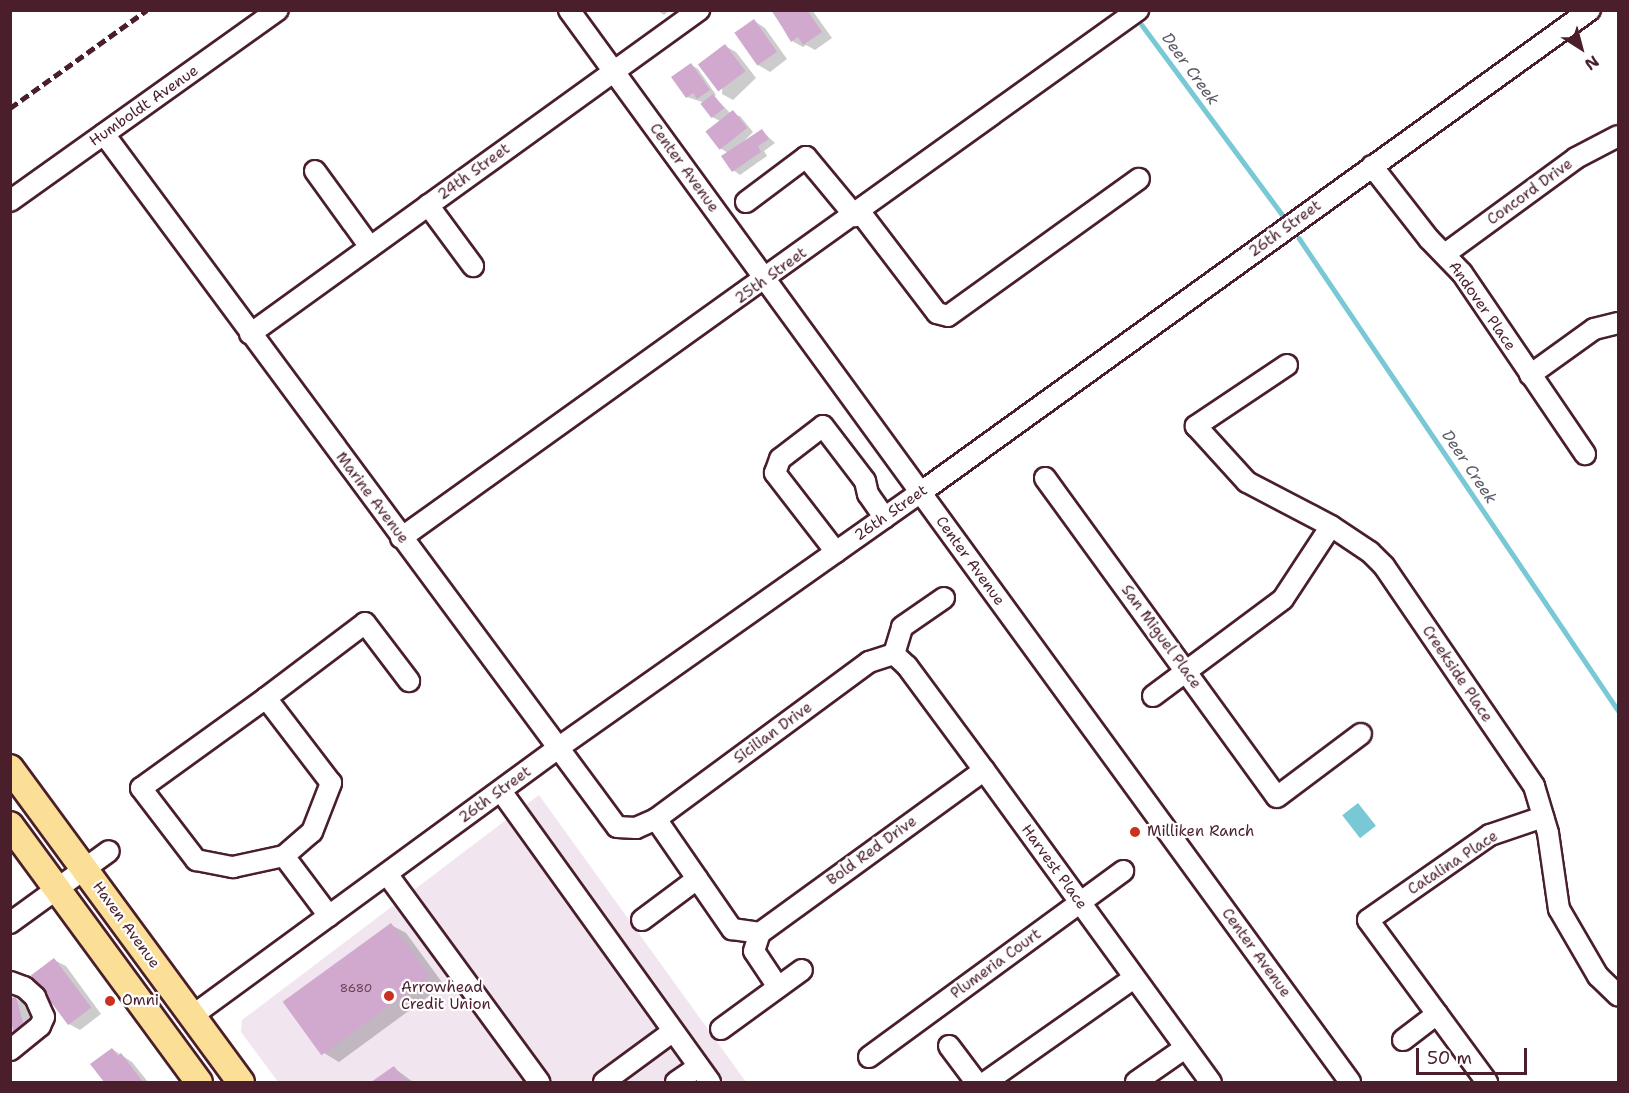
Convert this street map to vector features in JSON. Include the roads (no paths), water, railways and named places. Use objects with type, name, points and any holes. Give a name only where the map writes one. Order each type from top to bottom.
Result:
[{"type":"main road","name":"Haven Avenue","points":[[10,768],[241,1083]]},
{"type":"main road","points":[[10,825],[199,1083]]},
{"type":"street","name":"Humboldt Avenue","points":[[10,201],[279,10]]},
{"type":"street","name":"Center Avenue","points":[[569,10],[1350,1083]]},
{"type":"street","name":"24th Street","points":[[250,334],[699,10]]},
{"type":"street","name":"25th Street","points":[[401,538],[765,280],[1138,10]]},
{"type":"street","name":"26th Street","points":[[192,1016],[558,748],[920,493],[1590,10]]},
{"type":"street","name":"Marine Avenue","points":[[104,134],[614,824],[630,829],[656,819]]},
{"type":"street","name":"Concord Drive","points":[[1445,254],[1576,158],[1618,136]]},
{"type":"street","points":[[746,202],[806,157],[857,214],[937,313],[948,315],[1139,179]]},
{"type":"street","name":"Andover Place","points":[[1372,166],[1445,254],[1584,454]]},
{"type":"street","points":[[315,171],[370,247]]},
{"type":"street","points":[[428,205],[472,266]]},
{"type":"street","points":[[1530,375],[1594,329],[1618,322]]},
{"type":"street","name":"Creekside Place","points":[[1287,365],[1196,426],[1247,482],[1331,526],[1370,552],[1384,566],[1534,786],[1543,817],[1559,909],[1598,976],[1618,994]]},
{"type":"street","points":[[836,552],[775,473],[780,459],[823,426],[865,481],[868,494],[885,518]]},
{"type":"street","name":"San Miguel Place","points":[[1045,478],[1277,796],[1361,734]]},
{"type":"street","points":[[1153,696],[1283,599],[1331,526]]},
{"type":"street","points":[[894,654],[902,627],[944,598]]},
{"type":"street","points":[[266,698],[331,783],[312,832],[284,856],[233,867],[196,860],[141,788],[365,623],[409,681]]},
{"type":"street","name":"Harvest Place","points":[[894,654],[907,666],[984,770],[1211,1083]]},
{"type":"street","name":"Sicilian Drive","points":[[656,819],[869,662],[894,654]]},
{"type":"street","name":"Bold Red Drive","points":[[760,933],[984,770]]},
{"type":"street","points":[[501,791],[704,1075],[676,1083]]},
{"type":"street","name":"Catalina Place","points":[[1437,1014],[1368,920],[1490,835],[1543,817]]},
{"type":"street","points":[[656,819],[732,929],[760,933],[754,951],[778,987]]},
{"type":"street","points":[[10,923],[109,851]]},
{"type":"street","points":[[284,856],[329,916]]},
{"type":"street","name":"Plumeria Court","points":[[869,1057],[1123,871]]},
{"type":"street","points":[[387,874],[539,1083]]},
{"type":"street","points":[[642,920],[697,879]]},
{"type":"street","points":[[721,1029],[802,970]]},
{"type":"street","points":[[986,1083],[1134,978]]},
{"type":"street","points":[[10,982],[24,987],[35,997],[44,1017],[40,1026],[10,1050]]},
{"type":"street","points":[[1403,1040],[1437,1014],[1487,1083]]},
{"type":"street","points":[[604,1083],[672,1032]]},
{"type":"street","points":[[949,1046],[976,1083]]},
{"type":"street","points":[[1137,1083],[1185,1048]]},
{"type":"water","points":[[1358,803],[1376,826],[1360,838],[1342,815]]},
{"type":"waterway","name":"Deer Creek","points":[[1142,25],[1282,214]]},
{"type":"waterway","name":"Deer Creek","points":[[1299,238],[1618,710]]},
{"type":"railway","points":[[10,108],[147,10]]},
{"type":"place","name":"Milliken Ranch","points":[[1135,832]]},
{"type":"place","name":"Arrowhead Credit Union","points":[[389,996]]},
{"type":"place","name":"Omni","points":[[110,1001]]}]
